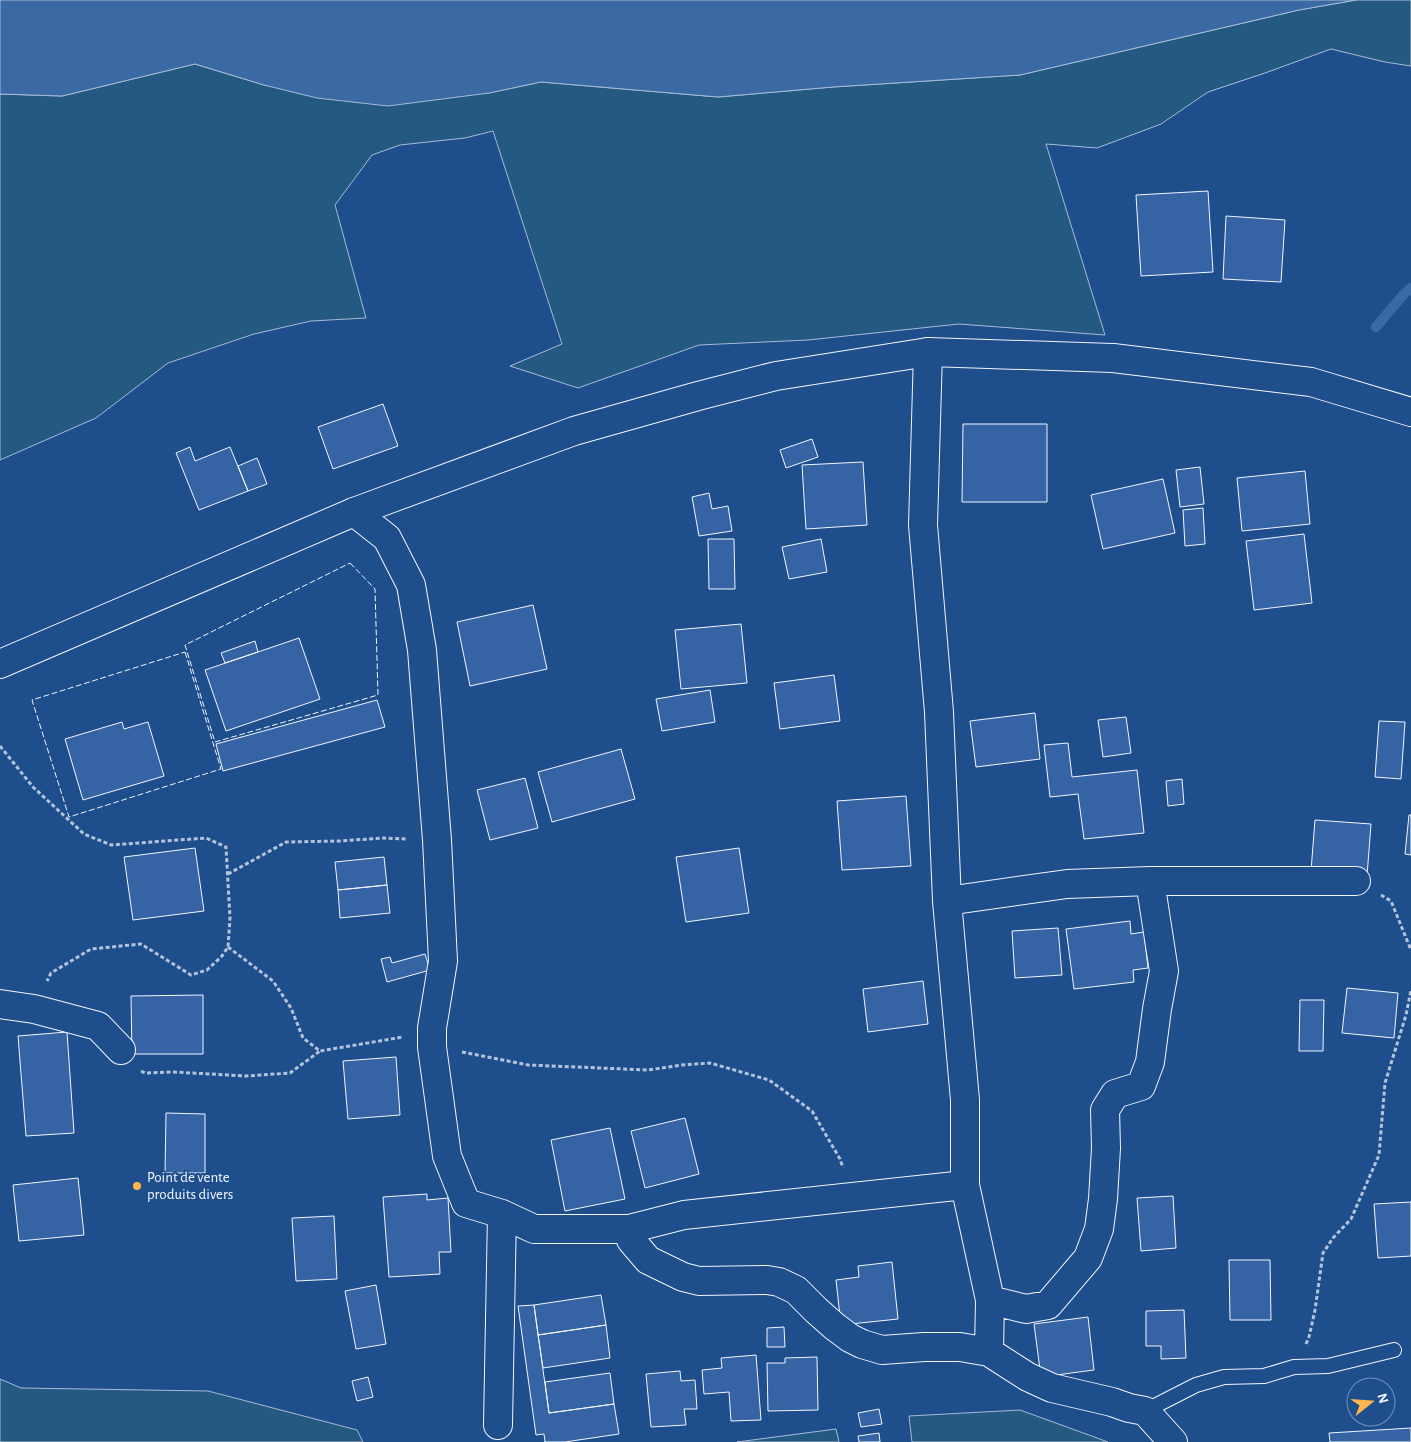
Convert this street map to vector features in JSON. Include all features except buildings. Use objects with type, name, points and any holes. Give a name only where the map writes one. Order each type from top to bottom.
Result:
[{"type":"main road","points":[[0,664],[354,512],[574,431],[776,376],[928,352],[1113,358],[1311,382],[1411,412]]},
{"type":"main road","points":[[928,352],[922,525],[939,712],[947,902],[965,1100],[965,1185],[990,1300],[989,1352]]},
{"type":"main road","points":[[354,512],[387,538],[411,585],[422,650],[437,840],[443,961],[432,1038],[447,1156],[466,1203],[502,1214],[534,1229],[629,1229],[684,1215],[965,1185]]},
{"type":"main road","points":[[947,902],[1067,884],[1150,881],[1356,881]]},
{"type":"main road","points":[[990,1300],[1026,1309],[1048,1305],[1088,1258],[1099,1229],[1103,1199],[1106,1148],[1105,1110],[1115,1094],[1141,1086],[1150,1062],[1164,971],[1150,881]]},
{"type":"main road","points":[[0,1004],[34,1009],[98,1026],[121,1050]]},
{"type":"main road","points":[[498,1425],[502,1214]]},
{"type":"main road","points":[[629,1229],[631,1240],[648,1260],[682,1277],[699,1281],[767,1280],[779,1282],[796,1290],[816,1310],[850,1338],[882,1350],[960,1347],[989,1352],[1028,1378],[1052,1388],[1145,1411],[1173,1442]]},
{"type":"lane","points":[[1145,1411],[1196,1385],[1224,1377],[1264,1376],[1294,1367],[1328,1366],[1394,1350]]},
{"type":"path","points":[[0,746],[33,787],[84,834],[111,845],[206,838],[226,847],[230,918],[228,947],[222,956],[207,970],[191,975],[141,944],[91,948],[51,973],[34,1009]]},
{"type":"path","points":[[228,874],[286,842],[383,838],[437,840]]},
{"type":"path","points":[[1356,881],[1391,901],[1411,950]]},
{"type":"path","points":[[228,947],[273,981],[291,1008],[303,1038],[320,1051]]},
{"type":"path","points":[[1294,1367],[1309,1338],[1323,1253],[1333,1238],[1351,1219],[1379,1155],[1385,1083],[1406,1016],[1411,990]]},
{"type":"path","points":[[121,1050],[129,1065],[145,1073],[174,1072],[246,1076],[290,1073],[320,1051],[410,1036],[432,1038],[528,1065],[648,1070],[682,1065],[710,1064],[770,1080],[812,1111],[840,1159],[854,1198]]},
{"type":"shaded area","points":[[0,0],[1356,0],[1299,10],[1020,75],[833,87],[718,97],[541,82],[489,93],[388,106],[317,98],[264,85],[195,64],[62,96],[0,94]]},
{"type":"shaded area","points":[[1356,0],[1411,0],[1411,66],[1331,49],[1208,92],[1161,124],[1097,148],[1046,144],[1105,335],[959,324],[808,340],[699,345],[578,388],[510,366],[562,344],[493,131],[465,138],[400,145],[372,155],[335,205],[366,318],[311,321],[254,334],[168,363],[96,418],[0,460],[0,94],[62,96],[195,64],[264,85],[489,93],[541,82],[718,97],[833,87],[1020,75],[1299,10]]},
{"type":"shaded area","points":[[0,1379],[21,1388],[208,1391],[357,1430],[363,1442],[0,1442]]},
{"type":"shaded area","points":[[1020,1410],[1108,1442],[912,1442],[909,1416]]},
{"type":"shaded area","points":[[836,1429],[839,1442],[737,1442]]},
{"type":"waterway","points":[[1376,327],[1411,288]]},
{"type":"fence","points":[[350,563],[375,589],[378,695],[215,742],[185,645],[350,563]]},
{"type":"fence","points":[[185,652],[221,769],[69,817],[32,700],[185,652]]},
{"type":"place","name":"Point de vente produits divers","points":[[137,1186]]}]
